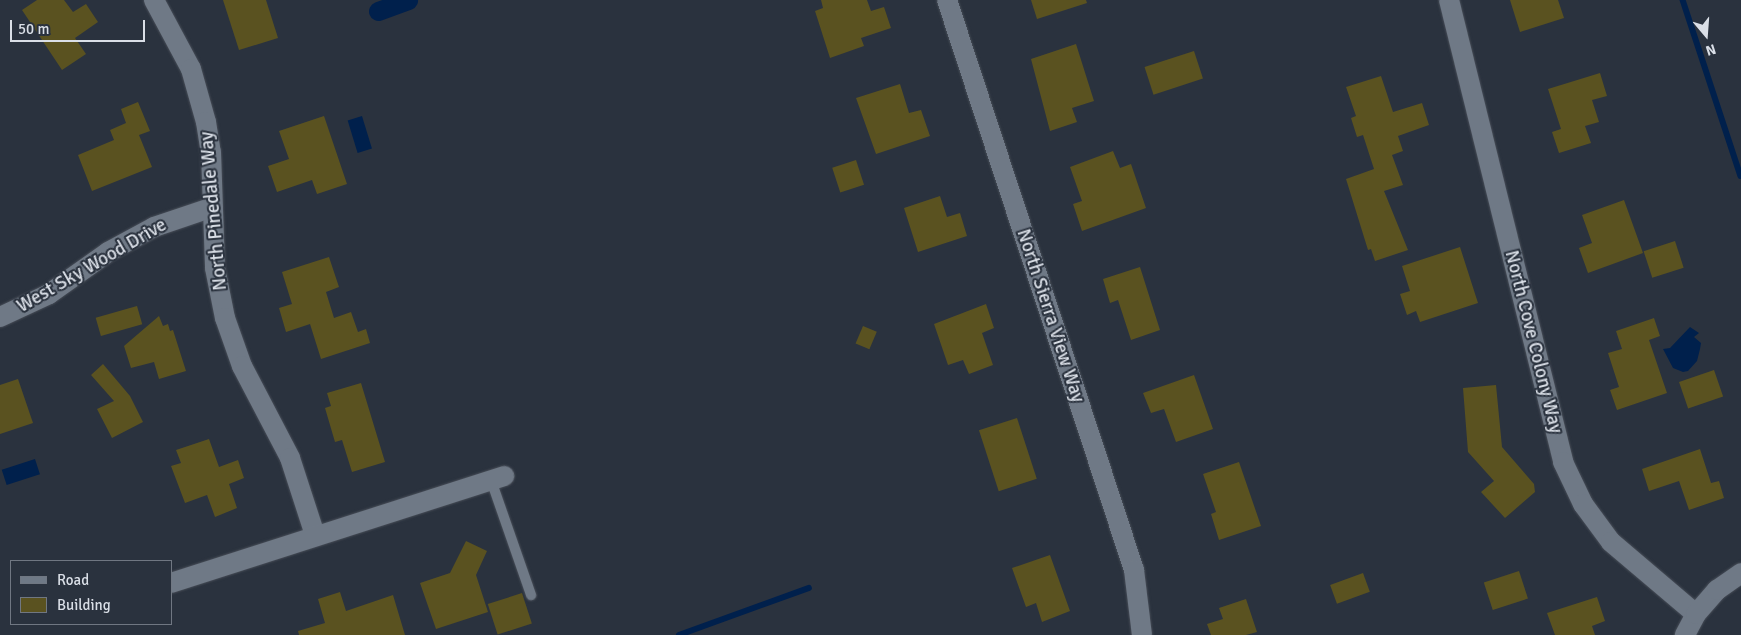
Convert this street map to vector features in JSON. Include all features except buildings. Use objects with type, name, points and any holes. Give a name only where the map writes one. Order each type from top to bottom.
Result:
[{"type":"street","name":"North Pinedale Way","points":[[154,0],[176,37],[201,102],[211,152],[215,268],[225,318],[242,366],[290,458],[315,535]]},
{"type":"street","name":"North Sierra View Way","points":[[947,0],[1134,570],[1142,635]]},
{"type":"street","name":"North Cove Colony Way","points":[[1449,0],[1563,462],[1583,504],[1611,542],[1696,614]]},
{"type":"street","name":"West Sky Wood Drive","points":[[0,317],[49,294],[108,252],[154,227],[213,207]]},
{"type":"street","points":[[172,583],[315,535],[497,478]]},
{"type":"street","points":[[1685,635],[1696,614],[1717,590],[1741,573]]},
{"type":"lane","points":[[497,478],[531,595]]},
{"type":"water","points":[[362,116],[372,149],[358,153],[348,120]]},
{"type":"water","points":[[1690,327],[1699,333],[1694,337],[1701,343],[1697,361],[1688,371],[1683,372],[1673,368],[1663,349],[1670,348]]},
{"type":"water","points":[[35,459],[40,474],[7,485],[2,470]]},
{"type":"waterway","points":[[378,11],[408,0]]},
{"type":"waterway","points":[[1683,0],[1741,176]]},
{"type":"waterway","points":[[679,635],[809,588]]}]
